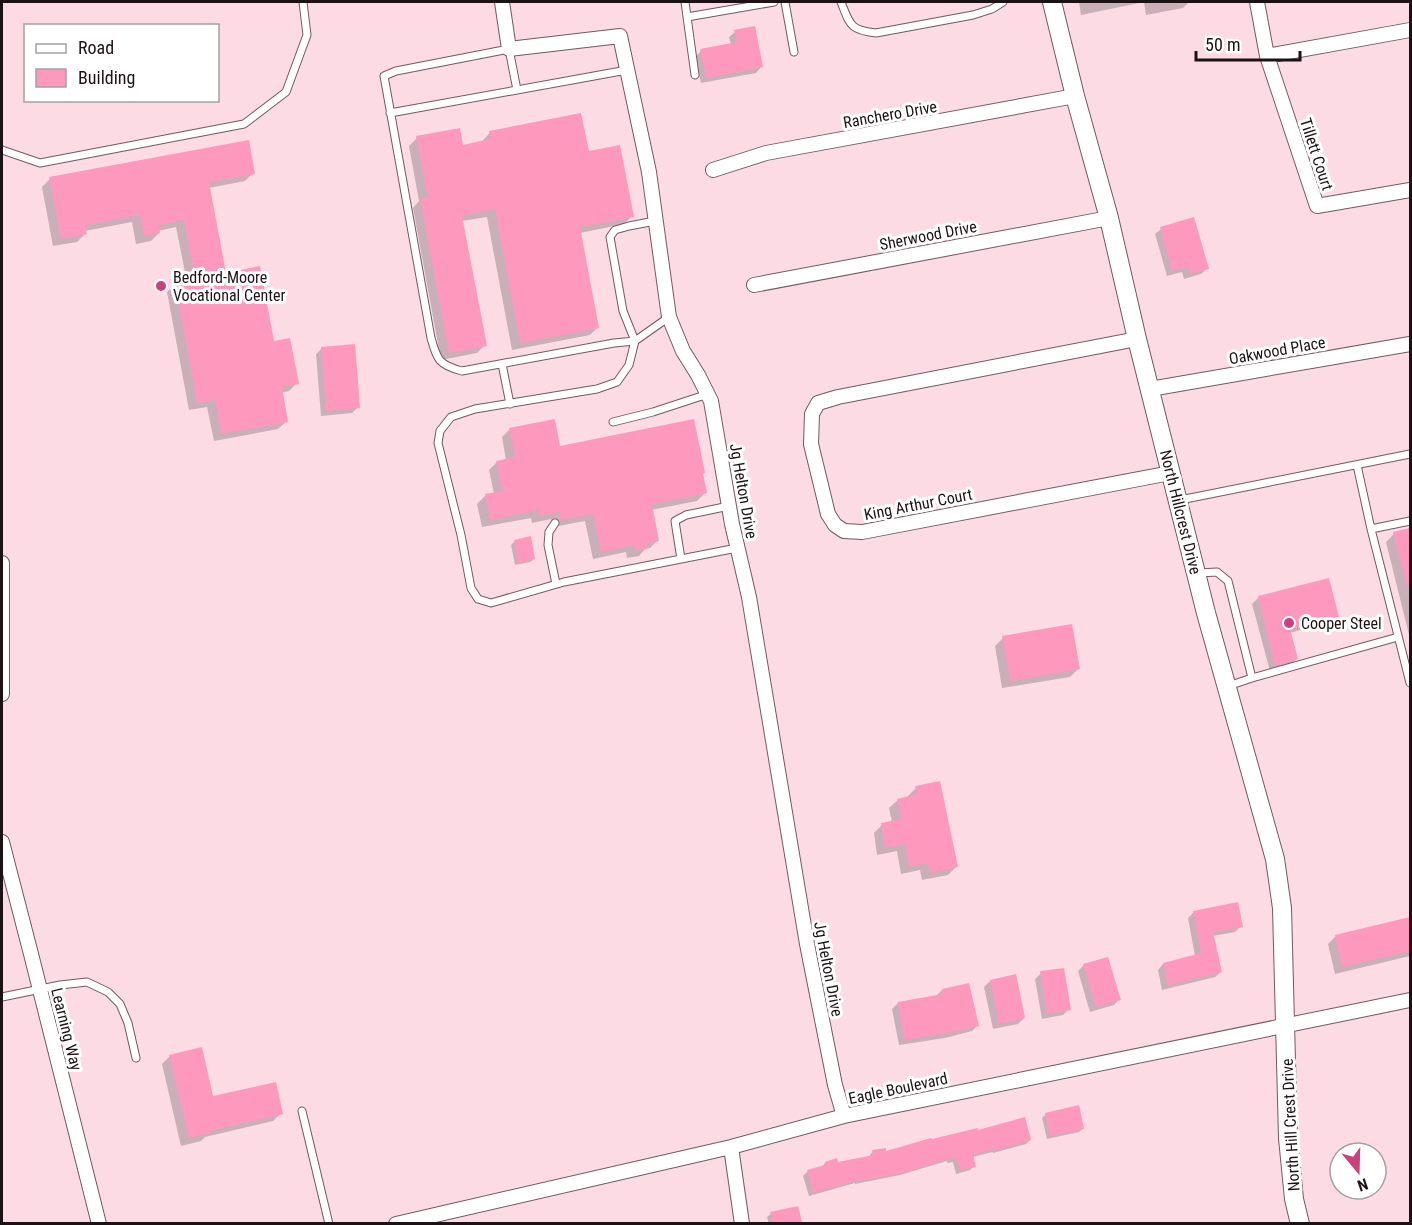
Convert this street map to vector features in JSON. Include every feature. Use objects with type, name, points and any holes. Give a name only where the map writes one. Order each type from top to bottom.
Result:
[{"type":"street","points":[[501,2],[509,49]]},
{"type":"street","name":"North Hillcrest Drive","points":[[1052,2],[1109,218],[1196,574],[1275,859],[1282,908],[1285,1026]]},
{"type":"street","name":"Tillett Court","points":[[1257,2],[1267,56],[1317,206],[1410,190]]},
{"type":"street","points":[[1267,56],[1410,30]]},
{"type":"street","name":"Jg Helton Drive","points":[[509,49],[620,36],[649,172],[669,317],[682,351],[711,401],[737,548],[749,597],[807,944],[835,1085],[844,1116]]},
{"type":"street","name":"Ranchero Drive","points":[[713,170],[766,153],[1075,96]]},
{"type":"street","name":"Sherwood Drive","points":[[754,285],[1109,218]]},
{"type":"street","name":"King Arthur Court","points":[[1137,339],[838,397],[818,403],[812,414],[811,444],[828,514],[835,525],[844,531],[862,532],[1170,473]]},
{"type":"street","name":"Oakwood Place","points":[[1150,388],[1410,344]]},
{"type":"street","points":[[2,563],[2,694]]},
{"type":"street","name":"Learning Way","points":[[2,842],[99,1224]]},
{"type":"street","name":"Eagle Boulevard","points":[[401,1223],[731,1146],[844,1116],[1410,1000]]},
{"type":"street","name":"North Hill Crest Drive","points":[[1285,1026],[1288,1138],[1294,1199],[1300,1224]]},
{"type":"street","points":[[731,1146],[742,1224]]},
{"type":"lane","points":[[2,150],[40,163],[244,124],[286,92],[307,35],[303,2]]},
{"type":"lane","points":[[685,2],[695,75]]},
{"type":"lane","points":[[687,17],[774,2]]},
{"type":"lane","points":[[785,2],[794,52]]},
{"type":"lane","points":[[841,2],[849,23],[864,32],[876,33],[973,15],[992,9],[1003,2]]},
{"type":"lane","points":[[517,90],[509,49],[396,71],[384,76],[436,357],[448,367],[462,371],[635,341],[669,317]]},
{"type":"lane","points":[[390,113],[627,70]]},
{"type":"lane","points":[[655,221],[615,230],[610,237],[623,311],[635,341],[629,365],[617,382],[597,389],[475,409],[451,417],[440,431],[438,443],[461,535],[471,588],[478,599],[491,603],[556,584],[737,548]]},
{"type":"lane","points":[[502,364],[510,404]]},
{"type":"lane","points":[[613,422],[708,394]]},
{"type":"lane","points":[[1177,500],[1410,454]]},
{"type":"lane","points":[[1357,465],[1410,683]]},
{"type":"lane","points":[[681,559],[675,521],[686,515],[729,506]]},
{"type":"lane","points":[[1371,529],[1410,521]]},
{"type":"lane","points":[[555,523],[549,532],[548,545],[556,584]]},
{"type":"lane","points":[[1196,574],[1217,572],[1228,581],[1252,678]]},
{"type":"lane","points":[[1227,687],[1398,637]]},
{"type":"lane","points":[[2,997],[87,982],[108,992],[120,1004],[128,1023],[136,1058]]},
{"type":"lane","points":[[303,1112],[329,1224]]},
{"type":"building","points":[[755,26],[763,67],[706,78],[700,49],[737,42],[734,30]]},
{"type":"building","points":[[581,113],[589,151],[620,145],[634,217],[580,227],[599,328],[520,343],[495,209],[462,216],[487,346],[449,353],[420,199],[428,197],[416,136],[460,128],[463,145],[490,139],[489,131]]},
{"type":"building","points":[[249,140],[255,174],[209,182],[226,273],[260,266],[274,341],[290,338],[299,384],[282,387],[288,422],[221,434],[215,400],[197,403],[175,283],[195,279],[184,220],[159,225],[160,233],[144,236],[140,215],[85,225],[87,234],[61,239],[49,177]]},
{"type":"building","points":[[1194,217],[1209,269],[1190,274],[1188,267],[1172,271],[1160,227]]},
{"type":"building","points":[[355,344],[360,408],[326,411],[321,347]]},
{"type":"building","points":[[555,419],[560,446],[694,419],[707,493],[652,504],[659,541],[647,543],[648,548],[635,551],[634,545],[601,552],[593,514],[560,520],[559,512],[540,516],[539,510],[490,520],[485,494],[502,491],[496,461],[515,457],[509,428]]},
{"type":"building","points":[[1410,528],[1410,586],[1407,586],[1393,532]]},
{"type":"building","points":[[531,536],[535,559],[518,563],[514,540]]},
{"type":"building","name":"Cooper Steel","points":[[1329,578],[1339,617],[1290,629],[1298,659],[1275,666],[1258,596]]},
{"type":"building","points":[[1072,624],[1080,669],[1010,681],[1002,636]]},
{"type":"building","points":[[940,781],[958,867],[930,873],[928,863],[909,867],[905,844],[885,848],[881,823],[901,819],[897,799],[917,794],[915,786]]},
{"type":"building","points":[[1238,902],[1243,927],[1213,932],[1222,972],[1168,985],[1163,963],[1201,953],[1193,911]]},
{"type":"building","points":[[1410,917],[1410,951],[1342,967],[1335,935]]},
{"type":"building","points":[[1108,957],[1121,1000],[1096,1007],[1083,964]]},
{"type":"building","points":[[1064,968],[1071,1010],[1047,1014],[1040,971]]},
{"type":"building","points":[[1016,974],[1025,1018],[999,1024],[990,980]]},
{"type":"building","points":[[969,983],[979,1026],[904,1040],[898,1002],[943,994],[942,989]]},
{"type":"building","points":[[202,1047],[213,1096],[276,1082],[283,1114],[189,1138],[169,1055]]},
{"type":"building","points":[[1079,1105],[1084,1129],[1050,1136],[1045,1113]]},
{"type":"building","points":[[1025,1117],[1031,1140],[973,1154],[976,1167],[960,1170],[957,1158],[951,1160],[951,1158],[906,1172],[858,1180],[813,1193],[807,1170],[825,1165],[825,1162],[837,1158],[838,1162],[873,1155],[872,1150],[886,1148],[886,1151],[931,1138],[978,1128],[978,1130]]},
{"type":"building","points":[[798,1206],[802,1222],[773,1224],[770,1212]]},
{"type":"place","name":"Bedford-Moore Vocational Center","points":[[161,286]]},
{"type":"place","name":"Cooper Steel","points":[[1289,623]]}]
